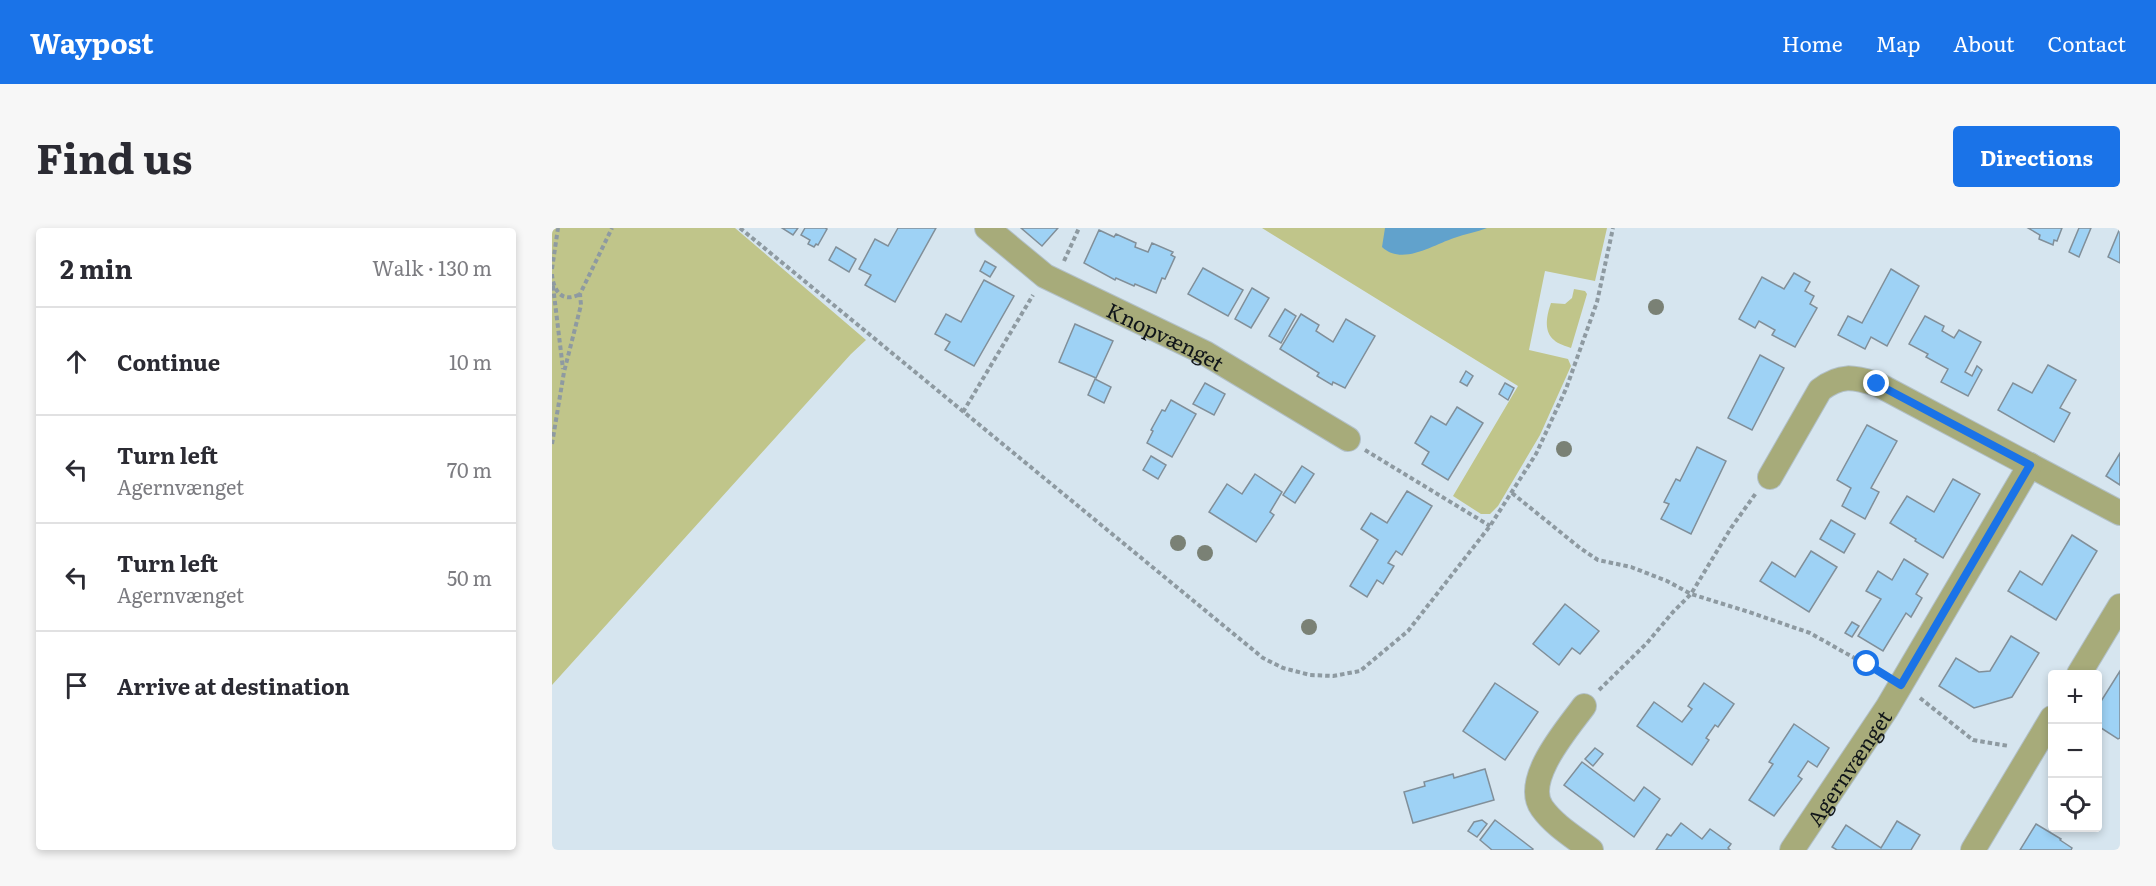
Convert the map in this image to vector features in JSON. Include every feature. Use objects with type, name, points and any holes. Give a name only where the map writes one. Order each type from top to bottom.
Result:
[{"type":"street","name":"Knopvænget","points":[[987,228],[1050,279],[1205,353],[1348,439]]},
{"type":"street","points":[[1770,477],[1820,390],[1832,381],[1854,377],[1877,384],[2120,513]]},
{"type":"street","name":"Agernvænget","points":[[1792,850],[1901,685],[2030,465]]},
{"type":"street","points":[[2082,670],[2120,606]]},
{"type":"street","points":[[1584,706],[1544,763],[1537,789],[1540,806],[1557,825],[1591,850]]},
{"type":"street","points":[[1973,850],[2048,724]]},
{"type":"path","points":[[552,268],[558,228]]},
{"type":"path","points":[[552,444],[564,375],[581,305],[580,294],[612,228]]},
{"type":"path","points":[[740,228],[1263,658],[1283,668],[1310,675],[1334,676],[1360,671],[1408,631],[1490,526],[1512,493],[1536,454],[1566,389],[1597,302],[1613,228]]},
{"type":"path","points":[[963,412],[1050,279],[1079,228]]},
{"type":"path","points":[[552,274],[564,375]]},
{"type":"path","points":[[553,286],[563,296],[576,297],[580,294]]},
{"type":"path","points":[[1348,439],[1490,526]]},
{"type":"path","points":[[1584,706],[1647,643],[1691,594],[1731,528],[1750,500],[1770,477]]},
{"type":"path","points":[[1512,493],[1598,560],[1640,571],[1667,581],[1691,594],[1810,633],[1901,685],[1973,740],[2033,750]]},
{"type":"green space","points":[[552,228],[735,228],[866,340],[552,685]]},
{"type":"green space","points":[[1262,228],[1607,228],[1595,281],[1545,271],[1529,350],[1568,359],[1571,366],[1540,435],[1498,506],[1490,514],[1481,514],[1453,496],[1518,386]]},
{"type":"green space","points":[[1574,289],[1585,291],[1587,294],[1571,348],[1554,340],[1548,332],[1547,322],[1551,303],[1565,304],[1572,298]]},
{"type":"water","points":[[1385,228],[1487,228],[1418,252],[1399,255],[1382,247]]},
{"type":"building","points":[[782,228],[798,228],[793,235]]},
{"type":"building","points":[[805,228],[827,229],[818,245],[814,247],[808,244],[810,240],[801,235]]},
{"type":"building","points":[[898,228],[936,228],[895,302],[865,285],[871,275],[859,269],[875,239],[888,246]]},
{"type":"building","points":[[1021,228],[1058,228],[1042,246]]},
{"type":"building","points":[[2028,228],[2062,228],[2053,245],[2039,239],[2040,235]]},
{"type":"building","points":[[2079,228],[2091,228],[2079,257],[2069,252]]},
{"type":"building","points":[[2120,228],[2120,263],[2108,257]]},
{"type":"building","points":[[1099,230],[1114,237],[1116,234],[1136,243],[1135,247],[1148,252],[1152,243],[1173,252],[1171,255],[1175,257],[1156,293],[1135,284],[1134,286],[1116,278],[1115,280],[1084,263]]},
{"type":"building","points":[[836,247],[856,259],[849,272],[829,260]]},
{"type":"building","points":[[985,261],[996,267],[990,277],[980,271]]},
{"type":"building","points":[[1203,268],[1243,290],[1228,316],[1188,294]]},
{"type":"building","points":[[1891,269],[1919,286],[1887,346],[1871,337],[1865,349],[1838,335],[1848,316],[1862,323]]},
{"type":"building","points":[[1794,273],[1810,282],[1805,291],[1814,296],[1810,304],[1817,308],[1795,347],[1772,335],[1775,330],[1759,321],[1755,328],[1739,319],[1762,277],[1784,289]]},
{"type":"building","points":[[984,280],[1014,296],[974,366],[945,350],[950,342],[935,334],[946,314],[961,322]]},
{"type":"building","points":[[1252,288],[1269,298],[1251,328],[1235,319]]},
{"type":"building","points":[[1285,309],[1296,316],[1281,343],[1269,336]]},
{"type":"building","points":[[1301,314],[1319,325],[1316,331],[1333,342],[1346,319],[1375,336],[1345,388],[1333,382],[1332,385],[1317,376],[1319,373],[1280,349]]},
{"type":"building","points":[[1925,316],[1944,326],[1942,331],[1954,338],[1959,330],[1981,342],[1965,372],[1972,376],[1977,366],[1982,370],[1968,396],[1941,382],[1948,369],[1926,357],[1928,354],[1909,344]]},
{"type":"building","points":[[1075,324],[1113,341],[1096,378],[1059,362]]},
{"type":"building","points":[[1760,355],[1784,368],[1752,430],[1728,418]]},
{"type":"building","points":[[2048,365],[2076,380],[2060,408],[2070,413],[2054,442],[1998,410],[2013,383],[2032,393]]},
{"type":"building","points":[[1466,371],[1473,376],[1467,386],[1460,382]]},
{"type":"building","points":[[1095,379],[1111,387],[1104,403],[1088,395]]},
{"type":"building","points":[[1205,383],[1225,394],[1214,415],[1193,404]]},
{"type":"building","points":[[1505,383],[1514,388],[1508,400],[1499,394]]},
{"type":"building","points":[[1171,400],[1196,414],[1172,457],[1147,443],[1162,410],[1165,411]]},
{"type":"building","points":[[1457,407],[1483,423],[1448,480],[1422,464],[1429,452],[1415,443],[1431,416],[1446,425]]},
{"type":"building","points":[[1867,425],[1897,441],[1871,488],[1879,492],[1865,519],[1842,506],[1851,488],[1837,480]]},
{"type":"building","points":[[1697,447],[1726,461],[1691,534],[1661,519],[1669,504],[1664,502],[1676,479],[1680,481]]},
{"type":"building","points":[[2120,453],[2120,485],[2106,476]]},
{"type":"building","points":[[1151,456],[1166,465],[1158,479],[1143,470]]},
{"type":"building","points":[[1302,466],[1314,474],[1295,503],[1283,495]]},
{"type":"building","points":[[1255,474],[1282,492],[1270,512],[1274,515],[1256,542],[1209,512],[1227,484],[1242,494]]},
{"type":"building","points":[[1953,479],[1980,494],[1943,558],[1890,523],[1907,496],[1934,512]]},
{"type":"building","points":[[1407,491],[1432,506],[1402,555],[1396,551],[1388,563],[1394,566],[1383,584],[1377,580],[1367,597],[1350,586],[1378,540],[1361,529],[1371,513],[1387,523]]},
{"type":"building","points":[[1831,520],[1855,534],[1844,553],[1820,539]]},
{"type":"building","points":[[2072,535],[2097,551],[2056,620],[2008,591],[2020,571],[2042,585]]},
{"type":"building","points":[[1811,551],[1837,567],[1809,612],[1760,581],[1772,562],[1795,577]]},
{"type":"building","points":[[1904,559],[1928,574],[1916,594],[1922,598],[1911,617],[1906,613],[1883,651],[1858,636],[1881,599],[1866,591],[1878,571],[1892,580]]},
{"type":"building","points":[[1565,604],[1599,631],[1580,654],[1572,648],[1559,665],[1533,644]]},
{"type":"building","points":[[1852,622],[1859,626],[1852,637],[1845,633]]},
{"type":"building","points":[[2011,636],[2039,653],[2012,697],[1974,708],[1939,686],[1956,658],[1979,672],[1990,671]]},
{"type":"building","points":[[2120,671],[2120,738],[2118,739],[2102,729],[2102,700]]},
{"type":"building","points":[[1495,683],[1538,712],[1505,760],[1463,731]]},
{"type":"building","points":[[1704,683],[1734,704],[1718,727],[1715,725],[1706,738],[1709,740],[1692,765],[1637,726],[1654,702],[1682,722],[1692,709],[1688,706]]},
{"type":"building","points":[[1794,724],[1829,748],[1817,767],[1808,761],[1798,776],[1802,779],[1774,816],[1749,800],[1773,764],[1769,762]]},
{"type":"building","points":[[1595,748],[1603,754],[1593,766],[1585,759]]},
{"type":"building","points":[[1582,762],[1634,801],[1644,787],[1660,799],[1634,837],[1564,785]]},
{"type":"building","points":[[1485,769],[1494,800],[1413,823],[1404,792],[1425,786],[1424,782],[1453,774],[1454,778]]},
{"type":"building","points":[[1482,820],[1487,824],[1477,837],[1468,831],[1474,822]]},
{"type":"building","points":[[1495,820],[1533,849],[1492,850],[1480,840]]},
{"type":"building","points":[[1897,821],[1920,835],[1911,850],[1837,850],[1832,847],[1846,825],[1881,848]]},
{"type":"building","points":[[1681,823],[1702,839],[1710,829],[1731,844],[1728,848],[1730,850],[1656,850],[1667,834],[1671,836]]},
{"type":"building","points":[[2036,824],[2072,848],[2071,850],[2020,850]]},
{"type":"route","points":[[1867,664],[1901,685],[2030,465],[1877,384]]}]
